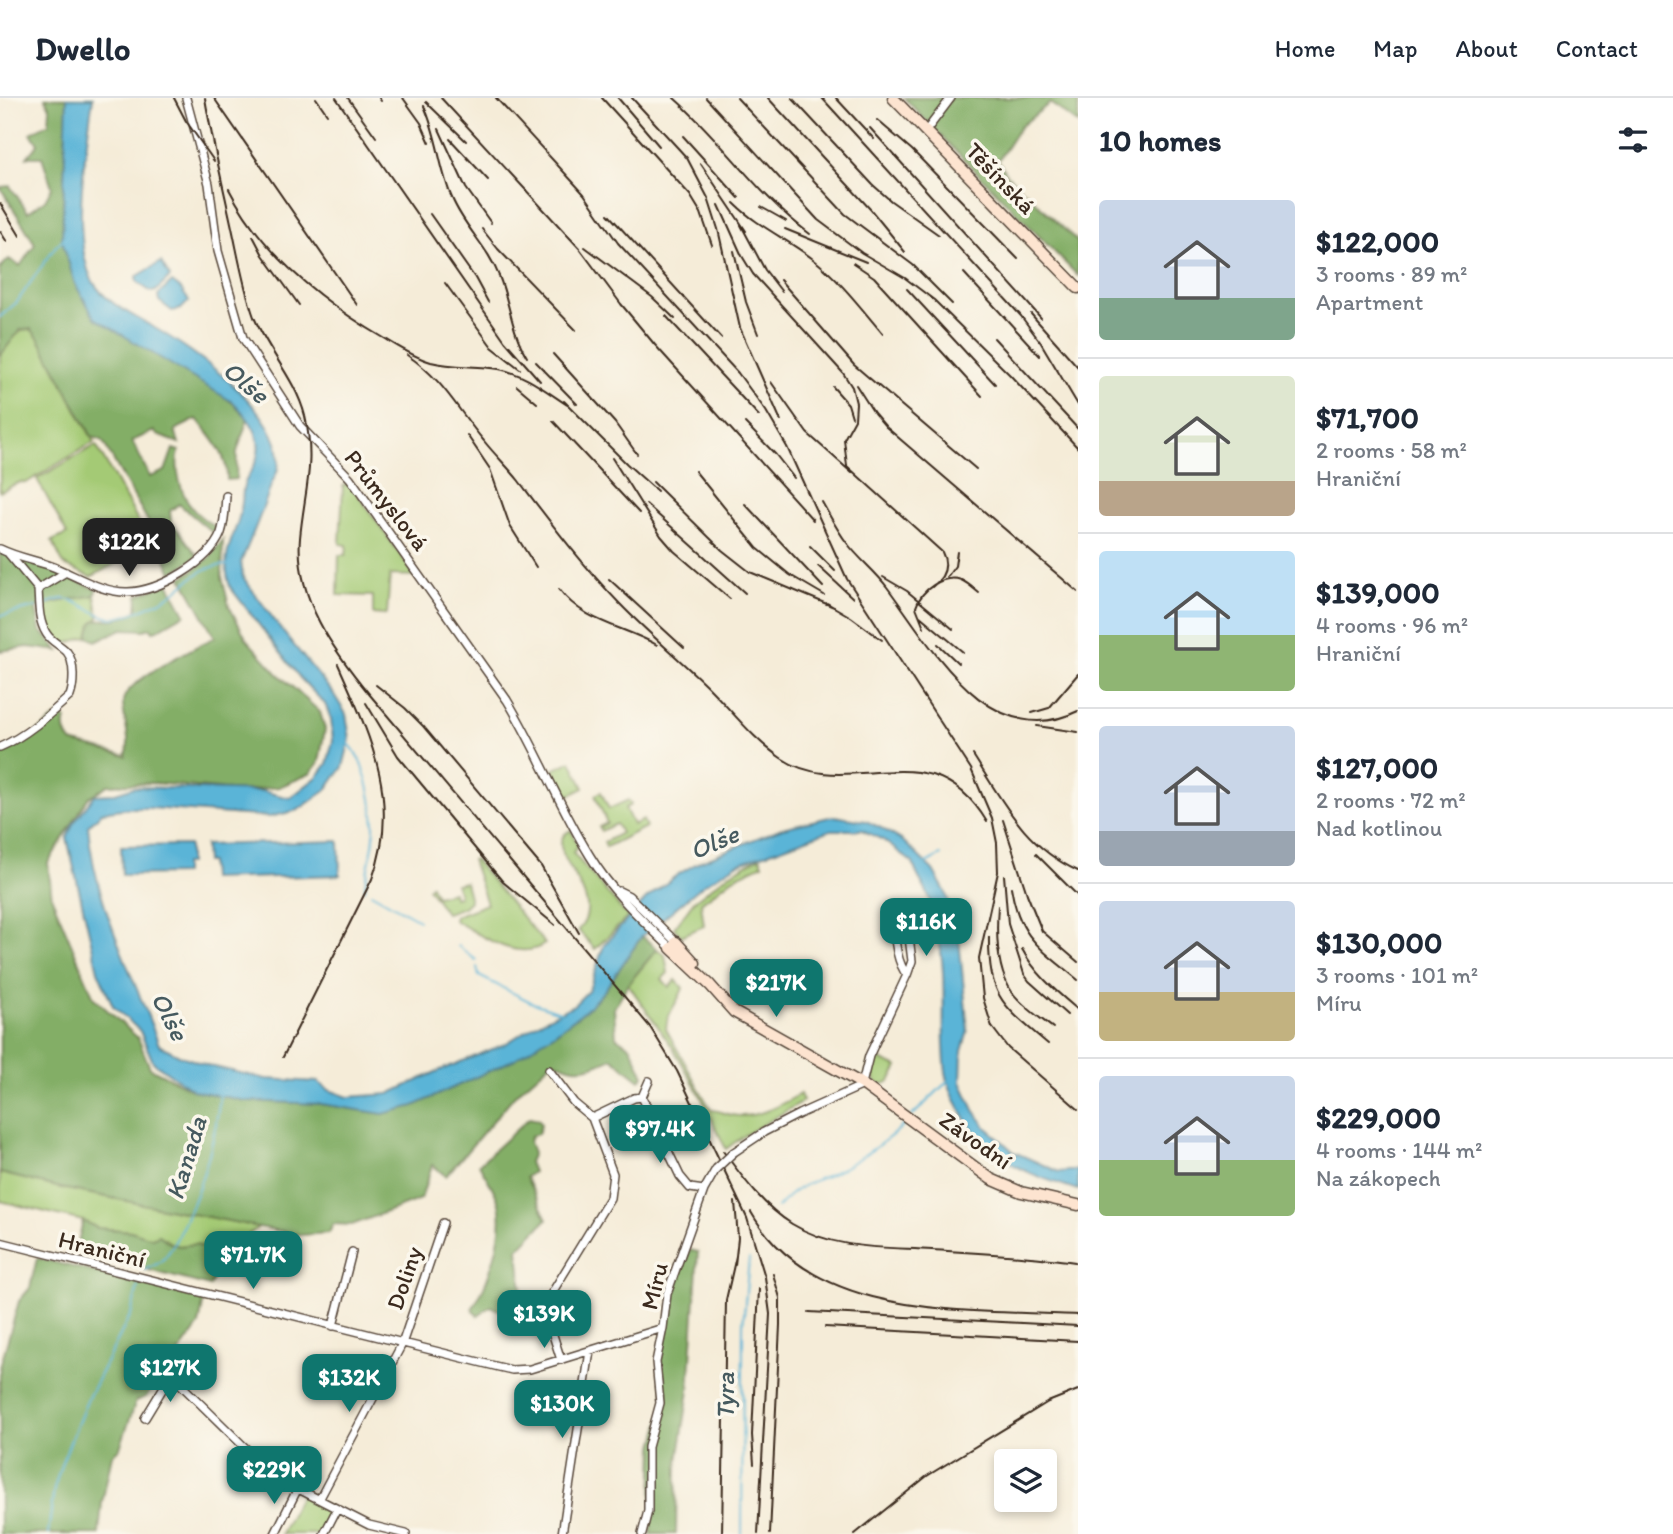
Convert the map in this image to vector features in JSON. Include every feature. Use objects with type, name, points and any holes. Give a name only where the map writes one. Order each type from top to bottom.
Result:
[{"type":"street","name":"Průmyslová","points":[[186,98],[209,184],[218,251],[243,338],[300,426],[350,478],[507,701],[526,731],[590,857],[615,889],[673,946]]},
{"type":"street","name":"Těšínská","points":[[893,98],[1078,288]]},
{"type":"street","points":[[926,131],[951,98]]},
{"type":"street","points":[[4,550],[118,591],[139,590],[164,582],[193,567],[216,543],[224,523],[226,496]]},
{"type":"street","points":[[0,747],[37,724],[70,696],[72,690],[70,657],[68,652],[45,632],[39,611],[38,589],[4,550]]},
{"type":"street","points":[[38,589],[66,572]]},
{"type":"street","points":[[862,1083],[869,1056],[907,975],[912,961],[908,929],[902,925],[895,928],[895,935],[903,970],[907,975]]},
{"type":"street","name":"Závodní","points":[[673,946],[734,1012],[862,1083],[990,1179],[1021,1192],[1078,1205]]},
{"type":"street","points":[[549,1070],[574,1103],[592,1118],[610,1165],[613,1187],[610,1198],[550,1296],[546,1307],[561,1360]]},
{"type":"street","points":[[649,1081],[644,1100],[680,1176],[690,1188],[704,1190]]},
{"type":"street","name":"Míru","points":[[590,1351],[663,1328],[667,1294],[704,1190],[716,1169],[734,1152],[764,1132],[853,1091],[862,1083]]},
{"type":"street","points":[[592,1118],[634,1098],[644,1100]]},
{"type":"street","name":"Doliny","points":[[320,1498],[402,1344],[443,1223]]},
{"type":"street","name":"Hraniční","points":[[0,1242],[512,1370],[530,1369],[590,1351]]},
{"type":"street","points":[[333,1326],[352,1252]]},
{"type":"street","points":[[642,1534],[648,1511],[648,1447],[660,1403],[656,1362],[663,1328]]},
{"type":"street","points":[[562,1534],[590,1351]]},
{"type":"street","points":[[145,1418],[171,1375],[275,1477],[369,1525],[406,1534]]},
{"type":"street","points":[[275,1534],[298,1490]]},
{"type":"street","points":[[324,1534],[337,1508]]},
{"type":"green space","points":[[45,98],[67,98],[62,239],[75,284],[234,404],[248,418],[237,452],[236,479],[227,480],[222,454],[197,419],[175,430],[179,443],[157,435],[154,431],[132,441],[150,477],[165,471],[173,449],[179,451],[178,473],[188,503],[218,529],[212,532],[179,504],[170,511],[171,521],[198,556],[172,573],[154,532],[102,440],[92,437],[39,339],[31,329],[20,330],[0,356],[0,268],[9,259],[20,266],[35,244],[0,187],[10,186],[28,212],[45,200],[52,187],[42,157],[27,157],[38,144],[31,133],[49,123],[50,108]]},
{"type":"green space","points":[[904,98],[1078,98],[1078,124],[1050,103],[1020,127],[998,161],[1007,175],[1078,242],[1078,276]]},
{"type":"green space","points":[[25,328],[31,329],[39,339],[94,442],[26,483],[20,482],[0,492],[0,356],[11,340]]},
{"type":"green space","points":[[96,445],[151,544],[91,577],[64,565],[52,541],[67,534],[37,479]]},
{"type":"green space","points":[[349,482],[415,576],[390,575],[387,613],[383,615],[373,614],[373,596],[338,595],[339,555],[346,555],[347,545],[340,544],[343,486]]},
{"type":"green space","points":[[223,540],[222,577],[229,606],[247,640],[277,673],[320,712],[325,729],[319,762],[310,774],[279,787],[241,791],[154,783],[108,785],[88,798],[48,863],[52,898],[94,998],[138,1038],[150,1068],[193,1090],[246,1101],[321,1104],[384,1114],[555,1033],[587,1009],[604,991],[642,936],[657,949],[628,984],[614,1008],[616,1037],[631,1047],[644,1076],[640,1080],[612,1058],[584,1068],[569,1067],[553,1061],[515,1095],[446,1176],[432,1165],[421,1199],[352,1225],[333,1224],[329,1233],[301,1235],[61,1188],[0,1173],[0,755],[28,740],[59,714],[66,719],[66,731],[71,742],[126,756],[128,736],[123,702],[126,694],[147,675],[215,637],[182,578],[208,559]]},
{"type":"green space","points":[[0,553],[49,569],[96,589],[95,595],[36,608],[40,630],[59,651],[28,647],[0,651]]},
{"type":"green space","points":[[168,583],[185,614],[153,631],[151,628],[122,629],[96,641],[88,637],[94,622],[119,618],[137,611],[138,595]]},
{"type":"green space","points":[[95,595],[99,618],[93,622],[88,637],[65,643],[50,635],[41,605]]},
{"type":"green space","points":[[571,761],[584,788],[566,797],[553,770]]},
{"type":"green space","points":[[601,792],[609,809],[628,800],[631,805],[625,808],[633,825],[643,820],[646,827],[606,847],[604,842],[621,833],[616,824],[601,831],[599,827],[607,823],[595,795]]},
{"type":"green space","points":[[571,830],[578,846],[573,853],[628,917],[595,949],[578,930],[586,917],[586,903],[561,848],[562,838]]},
{"type":"green space","points":[[760,857],[763,864],[733,878],[701,903],[704,926],[681,936],[674,928],[694,901],[729,874]]},
{"type":"green space","points":[[474,859],[545,944],[534,949],[510,948],[486,939],[454,920],[455,916],[487,904],[472,860]]},
{"type":"green space","points":[[465,882],[470,901],[464,907],[446,913],[428,888],[431,885],[436,896],[453,892],[454,897],[459,896],[456,884]]},
{"type":"green space","points":[[657,949],[665,955],[668,973],[662,979],[669,987],[676,980],[683,988],[668,1018],[666,1029],[711,1110],[741,1116],[768,1110],[800,1094],[803,1101],[726,1149],[699,1093],[673,1048],[628,984]]},
{"type":"green space","points":[[873,1056],[898,1067],[888,1082],[877,1084],[868,1067]]},
{"type":"green space","points":[[529,1118],[539,1120],[541,1124],[538,1134],[531,1136],[529,1142],[533,1153],[529,1162],[533,1172],[526,1177],[547,1219],[518,1249],[525,1324],[510,1327],[504,1313],[491,1306],[478,1316],[472,1309],[484,1287],[494,1258],[501,1216],[498,1199],[479,1164]]},
{"type":"green space","points":[[0,1173],[61,1188],[259,1227],[224,1252],[208,1250],[196,1244],[179,1246],[164,1238],[152,1239],[131,1231],[97,1228],[83,1221],[0,1201]]},
{"type":"green space","points":[[83,1221],[97,1228],[131,1231],[152,1238],[159,1235],[179,1246],[196,1244],[208,1250],[224,1252],[210,1286],[76,1250]]},
{"type":"green space","points":[[690,1250],[698,1252],[689,1391],[677,1468],[676,1534],[651,1534],[654,1446],[665,1404],[660,1360],[678,1277]]},
{"type":"green space","points":[[37,1258],[204,1299],[199,1325],[146,1397],[136,1401],[120,1448],[112,1455],[99,1534],[0,1534],[0,1367],[19,1301],[30,1288]]},
{"type":"green space","points":[[301,1494],[333,1511],[322,1534],[281,1534]]},
{"type":"water","points":[[67,98],[93,98],[84,164],[81,214],[85,259],[91,278],[102,294],[118,307],[170,337],[213,368],[254,406],[269,427],[277,448],[278,468],[241,562],[243,577],[283,632],[333,693],[346,714],[350,739],[343,767],[325,791],[298,810],[270,817],[128,808],[102,812],[88,826],[98,883],[106,910],[159,1045],[210,1066],[266,1079],[318,1082],[329,1090],[348,1097],[389,1094],[505,1044],[574,1005],[589,990],[604,945],[646,899],[677,875],[701,861],[782,828],[834,816],[866,821],[903,841],[933,870],[945,891],[958,929],[968,1031],[962,1051],[961,1082],[974,1110],[986,1127],[1014,1152],[1059,1172],[1078,1170],[1078,1190],[1009,1162],[982,1140],[970,1125],[953,1095],[946,1072],[942,960],[929,897],[913,863],[883,840],[862,830],[831,830],[737,864],[703,885],[642,936],[604,991],[587,1009],[555,1033],[515,1059],[414,1106],[383,1114],[321,1104],[246,1101],[193,1090],[153,1062],[140,1031],[113,1006],[98,971],[67,838],[73,824],[95,795],[112,794],[134,787],[262,791],[290,798],[317,777],[327,764],[333,741],[331,719],[325,704],[300,678],[230,587],[226,562],[240,514],[244,485],[258,453],[254,429],[234,403],[95,318],[75,284],[62,240]]},
{"type":"water","points":[[161,262],[170,277],[156,291],[151,292],[137,282],[136,277]]},
{"type":"water","points":[[172,282],[189,301],[181,309],[172,311],[159,301],[158,295]]},
{"type":"water","points":[[339,841],[340,875],[211,879],[210,862],[206,862],[205,845]]},
{"type":"water","points":[[189,845],[189,864],[184,864],[184,874],[122,875],[121,846]]},
{"type":"waterway","points":[[0,317],[17,302],[63,239]]},
{"type":"waterway","points":[[42,605],[60,599],[70,600],[97,614],[120,617],[160,601],[202,571],[227,565]]},
{"type":"waterway","points":[[0,616],[36,607]]},
{"type":"waterway","points":[[348,743],[355,751],[365,774],[373,814],[373,844],[365,890]]},
{"type":"waterway","points":[[926,863],[941,855]]},
{"type":"waterway","points":[[371,893],[419,920]]},
{"type":"waterway","points":[[458,946],[476,960]]},
{"type":"waterway","points":[[477,967],[479,976],[533,1003],[560,1012]]},
{"type":"waterway","name":"Tyra","points":[[912,1116],[948,1081]]},
{"type":"waterway","name":"Kanada","points":[[145,1270],[160,1262],[167,1254],[190,1209],[212,1145],[220,1093]]},
{"type":"waterway","name":"Tyra","points":[[777,1208],[801,1187],[860,1158],[906,1123]]},
{"type":"waterway","name":"Tyra","points":[[742,1534],[743,1325],[749,1259]]},
{"type":"waterway","name":"Kanada","points":[[48,1534],[54,1489],[62,1462],[89,1396],[131,1314],[138,1286]]},
{"type":"railway","points":[[174,98],[186,121],[214,161]]},
{"type":"railway","points":[[205,98],[250,306],[260,330],[295,390],[305,416],[309,463],[300,560],[310,602],[331,642],[370,695],[650,1027],[677,1071],[747,1218],[765,1277],[770,1314],[758,1534]]},
{"type":"railway","points":[[214,98],[357,305]]},
{"type":"railway","points":[[316,98],[327,114]]},
{"type":"railway","points":[[336,98],[505,341],[540,381]]},
{"type":"railway","points":[[348,98],[376,137]]},
{"type":"railway","points":[[403,98],[421,123],[430,143]]},
{"type":"railway","points":[[441,98],[580,249],[655,345],[813,520]]},
{"type":"railway","points":[[496,98],[584,194],[618,243],[738,373],[766,411],[787,447],[847,579],[971,769],[992,818],[997,843],[998,872],[979,958],[983,998],[992,1027],[1008,1048],[1078,1109]]},
{"type":"railway","points":[[602,98],[690,195],[701,213],[712,245]]},
{"type":"railway","points":[[618,98],[659,146]]},
{"type":"railway","points":[[632,98],[687,158],[708,198],[718,229],[740,328],[781,421]]},
{"type":"railway","points":[[674,98],[774,203],[810,234]]},
{"type":"railway","points":[[706,98],[818,220],[862,253],[905,278],[934,300],[1010,375],[1078,448]]},
{"type":"railway","points":[[737,98],[845,214],[913,265],[952,304]]},
{"type":"railway","points":[[768,98],[871,210],[905,252]]},
{"type":"railway","points":[[792,98],[873,185],[939,235]]},
{"type":"railway","points":[[822,98],[1021,316],[1041,343],[1078,405]]},
{"type":"railway","points":[[836,98],[874,139]]},
{"type":"railway","points":[[426,102],[466,141]]},
{"type":"railway","points":[[424,106],[452,198],[494,266],[503,286],[517,337],[527,357]]},
{"type":"railway","points":[[877,120],[912,150],[1018,259]]},
{"type":"railway","points":[[870,128],[1041,318]]},
{"type":"railway","points":[[439,129],[466,188],[491,223]]},
{"type":"railway","points":[[683,136],[739,198]]},
{"type":"railway","points":[[450,139],[488,180]]},
{"type":"railway","points":[[701,164],[746,231]]},
{"type":"railway","points":[[229,189],[258,234],[276,255],[316,292],[361,324],[407,352],[431,362],[509,371],[536,384],[569,406]]},
{"type":"railway","points":[[0,203],[20,236]]},
{"type":"railway","points":[[734,203],[752,219],[823,267],[883,334]]},
{"type":"railway","points":[[719,205],[753,274],[843,373],[852,387],[856,403],[855,419],[844,439],[847,466],[942,552],[945,571],[932,587]]},
{"type":"railway","points":[[761,207],[786,221]]},
{"type":"railway","points":[[430,214],[475,278],[488,302]]},
{"type":"railway","points":[[608,214],[721,338]]},
{"type":"railway","points":[[741,225],[765,270],[782,292]]},
{"type":"railway","points":[[482,229],[576,330]]},
{"type":"railway","points":[[785,229],[866,262]]},
{"type":"railway","points":[[0,231],[7,242]]},
{"type":"railway","points":[[253,236],[263,255],[299,305]]},
{"type":"railway","points":[[585,247],[652,297],[675,319]]},
{"type":"railway","points":[[734,251],[746,302],[758,334]]},
{"type":"railway","points":[[853,263],[874,277],[982,396]]},
{"type":"railway","points":[[964,273],[1040,356]]},
{"type":"railway","points":[[780,280],[854,365],[976,469]]},
{"type":"railway","points":[[445,283],[492,347],[520,369]]},
{"type":"railway","points":[[907,289],[995,384]]},
{"type":"railway","points":[[1031,314],[1078,367]]},
{"type":"railway","points":[[666,316],[759,416]]},
{"type":"railway","points":[[994,338],[1078,429]]},
{"type":"railway","points":[[553,354],[615,423],[637,454]]},
{"type":"railway","points":[[407,355],[440,384],[606,590],[770,750],[807,770],[834,774],[915,772],[940,778],[965,794],[987,822]]},
{"type":"railway","points":[[536,362],[577,404]]},
{"type":"railway","points":[[771,382],[807,433],[852,473]]},
{"type":"railway","points":[[856,385],[886,427],[1078,592]]},
{"type":"railway","points":[[517,386],[537,403]]},
{"type":"railway","points":[[833,387],[848,404],[852,417]]},
{"type":"railway","points":[[564,401],[657,491]]},
{"type":"railway","points":[[553,421],[639,513]]},
{"type":"railway","points":[[745,423],[794,478]]},
{"type":"railway","points":[[467,435],[490,469],[510,526],[536,567]]},
{"type":"railway","points":[[612,458],[661,536],[674,551],[730,599]]},
{"type":"railway","points":[[695,471],[757,548],[790,575],[824,595]]},
{"type":"railway","points":[[653,482],[722,550],[750,572],[834,607]]},
{"type":"railway","points":[[822,502],[847,543],[882,581],[922,637],[965,687],[990,706],[1017,718],[1046,721],[1078,711]]},
{"type":"railway","points":[[646,504],[745,593]]},
{"type":"railway","points":[[745,504],[823,587]]},
{"type":"railway","points":[[810,546],[835,571]]},
{"type":"railway","points":[[947,577],[955,566],[957,552]]},
{"type":"railway","points":[[818,566],[853,598]]},
{"type":"railway","points":[[883,577],[907,591],[953,629]]},
{"type":"railway","points":[[609,579],[684,648]]},
{"type":"railway","points":[[924,627],[916,607],[928,589],[940,581],[961,580],[979,593]]},
{"type":"railway","points":[[559,589],[569,600],[592,616],[657,645]]},
{"type":"railway","points":[[827,603],[882,640]]},
{"type":"railway","points":[[920,616],[963,652]]},
{"type":"railway","points":[[938,644],[958,663]]},
{"type":"railway","points":[[283,1057],[372,879],[384,823],[383,796],[371,743],[338,664]]},
{"type":"railway","points":[[1032,713],[1049,708],[1078,674]]},
{"type":"railway","points":[[376,685],[423,726],[541,866],[579,933]]},
{"type":"railway","points":[[366,703],[398,756],[503,882],[555,925]]},
{"type":"railway","points":[[1037,726],[1078,732]]},
{"type":"railway","points":[[973,755],[1029,836],[1059,861],[1078,871]]},
{"type":"railway","points":[[1003,820],[1042,931],[1078,962]]},
{"type":"railway","points":[[1036,854],[1078,896]]},
{"type":"railway","points":[[1004,875],[1008,924],[1024,974],[1067,1015]]},
{"type":"railway","points":[[1011,887],[1026,931],[1043,950],[1078,980]]},
{"type":"railway","points":[[998,906],[998,950],[1007,983],[1021,1002],[1053,1028]]},
{"type":"railway","points":[[989,937],[992,975],[1002,1000],[1048,1044]]},
{"type":"railway","points":[[1022,949],[1040,975],[1078,1010]]},
{"type":"railway","points":[[723,1151],[754,1191],[772,1209],[792,1224],[825,1239],[860,1246],[1004,1254],[1075,1262]]},
{"type":"railway","points":[[735,1202],[738,1238],[735,1265]]},
{"type":"railway","points":[[751,1212],[779,1248],[813,1274],[853,1291],[897,1302],[943,1309],[1078,1315]]},
{"type":"railway","points":[[722,1534],[726,1300],[736,1256]]},
{"type":"railway","points":[[770,1534],[780,1325],[780,1298],[773,1274]]},
{"type":"railway","points":[[754,1464],[752,1435],[759,1289]]},
{"type":"railway","points":[[809,1312],[1078,1326]]},
{"type":"railway","points":[[825,1327],[1078,1341]]},
{"type":"railway","points":[[855,1534],[927,1476],[1048,1402],[1078,1390]]},
{"type":"water label","name":"Olše","points":[[246,382]]},
{"type":"water label","name":"Olše","points":[[714,842]]},
{"type":"water label","name":"Olše","points":[[170,1016]]}]
